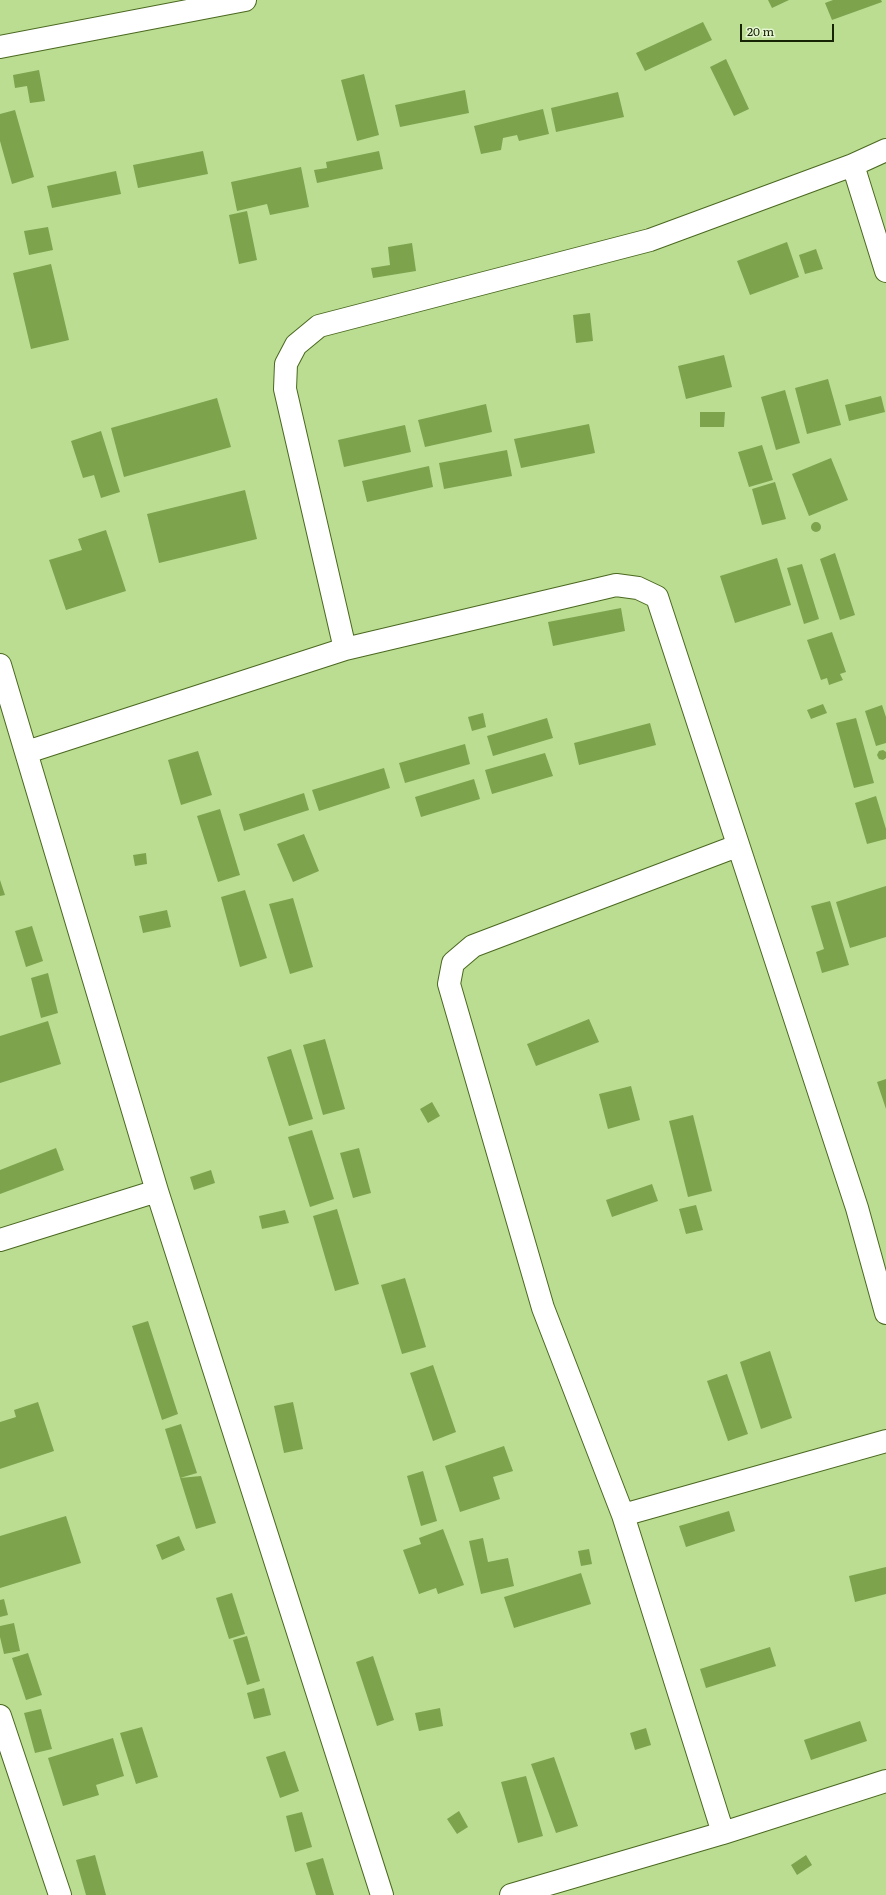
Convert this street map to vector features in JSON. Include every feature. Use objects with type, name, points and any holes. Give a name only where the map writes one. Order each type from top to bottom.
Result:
[{"type":"street","points":[[0,47],[245,0]]},
{"type":"street","points":[[345,649],[285,389],[286,364],[296,345],[318,326],[650,240],[853,165],[886,150]]},
{"type":"street","points":[[853,165],[886,271]]},
{"type":"street","points":[[27,752],[345,649],[616,585],[638,588],[656,597],[857,1208],[886,1313]]},
{"type":"street","points":[[0,665],[157,1191],[382,1895]]},
{"type":"street","points":[[723,1833],[623,1515],[543,1308],[449,984],[453,963],[473,946],[737,846]]},
{"type":"street","points":[[0,1240],[157,1191]]},
{"type":"street","points":[[623,1515],[886,1441]]},
{"type":"street","points":[[0,1716],[60,1895]]},
{"type":"street","points":[[511,1895],[723,1833],[886,1782]]},
{"type":"building","points":[[768,0],[789,0],[772,8]]},
{"type":"building","points":[[833,0],[881,0],[882,2],[832,20],[825,3]]},
{"type":"building","points":[[703,22],[712,40],[645,71],[636,53]]},
{"type":"building","points":[[726,59],[749,109],[734,116],[710,67]]},
{"type":"building","points":[[39,70],[45,101],[30,103],[27,86],[15,88],[13,75]]},
{"type":"building","points":[[364,74],[379,135],[357,141],[341,80]]},
{"type":"building","points":[[465,90],[469,113],[400,127],[395,105]]},
{"type":"building","points":[[618,92],[624,117],[556,132],[551,108]]},
{"type":"building","points":[[543,109],[549,134],[519,141],[517,135],[503,138],[501,150],[481,154],[474,126]]},
{"type":"building","points":[[15,110],[34,177],[12,184],[0,141],[0,114]]},
{"type":"building","points":[[203,151],[208,174],[138,188],[133,165]]},
{"type":"building","points":[[379,151],[383,169],[317,183],[314,170],[327,168],[326,162]]},
{"type":"building","points":[[301,167],[309,207],[270,215],[267,204],[237,211],[231,182]]},
{"type":"building","points":[[116,171],[121,194],[52,208],[47,186]]},
{"type":"building","points":[[247,211],[257,260],[239,264],[229,215]]},
{"type":"building","points":[[48,227],[53,250],[29,255],[24,231]]},
{"type":"building","points":[[787,242],[799,277],[750,295],[737,261]]},
{"type":"building","points":[[412,243],[416,271],[373,278],[371,268],[390,265],[388,247]]},
{"type":"building","points":[[816,249],[823,269],[805,274],[799,255]]},
{"type":"building","points":[[51,264],[69,340],[31,349],[13,273]]},
{"type":"building","points":[[590,313],[593,341],[576,343],[573,315]]},
{"type":"building","points":[[724,355],[732,387],[686,399],[678,366]]},
{"type":"building","points":[[828,379],[841,425],[807,434],[795,388]]},
{"type":"building","points":[[785,390],[800,443],[776,450],[761,397]]},
{"type":"building","points":[[881,396],[885,412],[849,421],[845,405]]},
{"type":"building","points":[[217,398],[231,447],[124,477],[111,428]]},
{"type":"building","points":[[486,404],[492,432],[425,447],[418,420]]},
{"type":"building","points":[[700,412],[725,412],[724,427],[700,427]]},
{"type":"building","points":[[589,424],[595,453],[521,468],[514,439]]},
{"type":"building","points":[[405,425],[411,452],[344,467],[338,440]]},
{"type":"building","points":[[101,431],[120,492],[101,498],[94,475],[83,478],[71,441]]},
{"type":"building","points":[[762,445],[773,480],[749,487],[738,452]]},
{"type":"building","points":[[507,450],[512,476],[444,489],[439,463]]},
{"type":"building","points":[[831,458],[848,500],[809,516],[792,474]]},
{"type":"building","points":[[429,466],[433,487],[367,502],[362,481]]},
{"type":"building","points":[[775,482],[786,519],[762,525],[752,489]]},
{"type":"building","points":[[245,490],[257,539],[159,563],[147,514]]},
{"type":"building","points":[[816,522],[821,527],[816,532],[811,527]]},
{"type":"building","points":[[106,530],[126,591],[66,610],[49,560],[82,550],[78,539]]},
{"type":"building","points":[[835,553],[855,615],[840,620],[820,559]]},
{"type":"building","points":[[777,558],[791,605],[735,623],[720,576]]},
{"type":"building","points":[[802,564],[819,619],[804,624],[787,568]]},
{"type":"building","points":[[621,608],[625,631],[553,646],[548,622]]},
{"type":"building","points":[[832,632],[846,672],[840,674],[843,680],[829,685],[827,678],[821,680],[807,640]]},
{"type":"building","points":[[823,704],[827,713],[811,719],[807,710]]},
{"type":"building","points":[[882,705],[886,717],[886,743],[876,746],[865,711]]},
{"type":"building","points":[[483,713],[486,727],[472,731],[468,717]]},
{"type":"building","points":[[547,718],[553,738],[493,756],[487,736]]},
{"type":"building","points":[[856,718],[874,783],[854,788],[836,723]]},
{"type":"building","points":[[650,723],[656,745],[579,765],[574,743]]},
{"type":"building","points":[[465,744],[470,764],[405,783],[399,763]]},
{"type":"building","points":[[883,750],[886,752],[886,758],[883,760],[879,759],[877,755],[879,751]]},
{"type":"building","points":[[198,751],[212,795],[181,805],[168,760]]},
{"type":"building","points":[[545,753],[553,776],[492,794],[485,770]]},
{"type":"building","points":[[384,768],[390,788],[319,811],[312,790]]},
{"type":"building","points":[[474,779],[480,799],[421,817],[415,797]]},
{"type":"building","points":[[304,793],[309,810],[244,831],[239,814]]},
{"type":"building","points":[[876,796],[886,829],[886,839],[867,844],[855,803]]},
{"type":"building","points":[[220,809],[240,875],[218,882],[197,816]]},
{"type":"building","points":[[304,834],[319,871],[293,882],[277,844]]},
{"type":"building","points":[[146,853],[147,864],[135,866],[133,855]]},
{"type":"building","points":[[0,880],[5,895],[0,896]]},
{"type":"building","points":[[886,886],[886,937],[850,948],[836,902]]},
{"type":"building","points":[[245,890],[267,958],[240,967],[221,897]]},
{"type":"building","points":[[293,898],[313,967],[290,974],[269,904]]},
{"type":"building","points":[[830,901],[849,965],[822,973],[816,952],[824,949],[811,906]]},
{"type":"building","points":[[167,910],[171,927],[143,933],[139,916]]},
{"type":"building","points":[[32,926],[43,961],[26,967],[15,931]]},
{"type":"building","points":[[48,973],[58,1013],[41,1018],[31,978]]},
{"type":"building","points":[[589,1019],[599,1042],[536,1066],[527,1044]]},
{"type":"building","points":[[48,1021],[61,1064],[0,1083],[0,1036]]},
{"type":"building","points":[[325,1039],[345,1109],[323,1115],[303,1045]]},
{"type":"building","points":[[291,1049],[313,1119],[289,1126],[267,1057]]},
{"type":"building","points":[[886,1079],[886,1109],[877,1082]]},
{"type":"building","points":[[631,1086],[640,1120],[608,1129],[599,1094]]},
{"type":"building","points":[[432,1102],[440,1116],[428,1123],[420,1109]]},
{"type":"building","points":[[693,1115],[712,1191],[688,1197],[669,1121]]},
{"type":"building","points":[[312,1130],[334,1199],[310,1207],[288,1137]]},
{"type":"building","points":[[56,1148],[64,1170],[0,1194],[0,1170]]},
{"type":"building","points":[[359,1148],[371,1193],[353,1198],[340,1153]]},
{"type":"building","points":[[211,1170],[215,1183],[194,1190],[190,1177]]},
{"type":"building","points":[[652,1184],[658,1201],[612,1217],[606,1200]]},
{"type":"building","points":[[696,1205],[703,1230],[686,1234],[679,1209]]},
{"type":"building","points":[[337,1209],[359,1284],[335,1291],[313,1216]]},
{"type":"building","points":[[285,1210],[289,1223],[262,1229],[259,1216]]},
{"type":"building","points":[[405,1278],[426,1347],[402,1354],[381,1285]]},
{"type":"building","points":[[148,1321],[178,1414],[162,1420],[132,1326]]},
{"type":"building","points":[[770,1351],[792,1418],[761,1429],[740,1362]]},
{"type":"building","points":[[433,1365],[456,1432],[433,1441],[410,1373]]},
{"type":"building","points":[[727,1374],[748,1434],[728,1441],[707,1381]]},
{"type":"building","points":[[38,1402],[54,1451],[0,1469],[0,1422],[16,1417],[14,1410]]},
{"type":"building","points":[[293,1402],[303,1449],[284,1453],[274,1406]]},
{"type":"building","points":[[181,1424],[197,1473],[180,1478],[165,1429]]},
{"type":"building","points":[[504,1446],[513,1471],[493,1477],[500,1499],[460,1512],[445,1466]]},
{"type":"building","points":[[423,1471],[437,1521],[421,1526],[407,1476]]},
{"type":"building","points":[[201,1476],[216,1523],[196,1529],[180,1478]]},
{"type":"building","points":[[729,1511],[735,1531],[686,1547],[679,1526]]},
{"type":"building","points":[[66,1516],[81,1563],[0,1588],[0,1536]]},
{"type":"building","points":[[443,1529],[464,1585],[438,1594],[436,1588],[419,1594],[403,1550],[421,1544],[419,1538]]},
{"type":"building","points":[[179,1536],[185,1550],[162,1560],[156,1545]]},
{"type":"building","points":[[483,1538],[488,1562],[508,1558],[514,1586],[481,1594],[469,1541]]},
{"type":"building","points":[[589,1549],[592,1564],[581,1566],[578,1551]]},
{"type":"building","points":[[886,1567],[886,1594],[855,1602],[849,1576]]},
{"type":"building","points":[[581,1573],[591,1604],[514,1628],[504,1597]]},
{"type":"building","points":[[232,1593],[245,1634],[229,1639],[216,1598]]},
{"type":"building","points":[[4,1599],[8,1615],[0,1617],[0,1600]]},
{"type":"building","points":[[14,1623],[20,1651],[4,1654],[0,1637],[0,1626]]},
{"type":"building","points":[[247,1636],[260,1681],[247,1685],[233,1640]]},
{"type":"building","points":[[770,1647],[776,1666],[706,1688],[700,1669]]},
{"type":"building","points":[[28,1653],[42,1695],[26,1700],[12,1658]]},
{"type":"building","points":[[373,1656],[394,1720],[377,1726],[356,1662]]},
{"type":"building","points":[[264,1688],[271,1715],[254,1719],[247,1693]]},
{"type":"building","points":[[440,1708],[443,1726],[419,1731],[415,1713]]},
{"type":"building","points":[[41,1709],[52,1749],[35,1753],[24,1713]]},
{"type":"building","points":[[860,1721],[867,1741],[811,1760],[804,1740]]},
{"type":"building","points":[[142,1727],[158,1777],[136,1784],[120,1733]]},
{"type":"building","points":[[646,1728],[651,1745],[635,1750],[630,1733]]},
{"type":"building","points":[[113,1738],[124,1776],[96,1785],[99,1795],[63,1806],[48,1758]]},
{"type":"building","points":[[285,1751],[299,1791],[280,1798],[266,1757]]},
{"type":"building","points":[[554,1757],[578,1826],[556,1833],[531,1764]]},
{"type":"building","points":[[526,1776],[543,1836],[518,1843],[501,1782]]},
{"type":"building","points":[[459,1811],[468,1827],[457,1834],[447,1819]]},
{"type":"building","points":[[302,1812],[312,1847],[295,1852],[286,1816]]},
{"type":"building","points":[[95,1855],[106,1895],[86,1895],[76,1860]]},
{"type":"building","points":[[806,1855],[812,1865],[797,1875],[791,1865]]},
{"type":"building","points":[[323,1858],[334,1895],[316,1895],[306,1863]]}]
